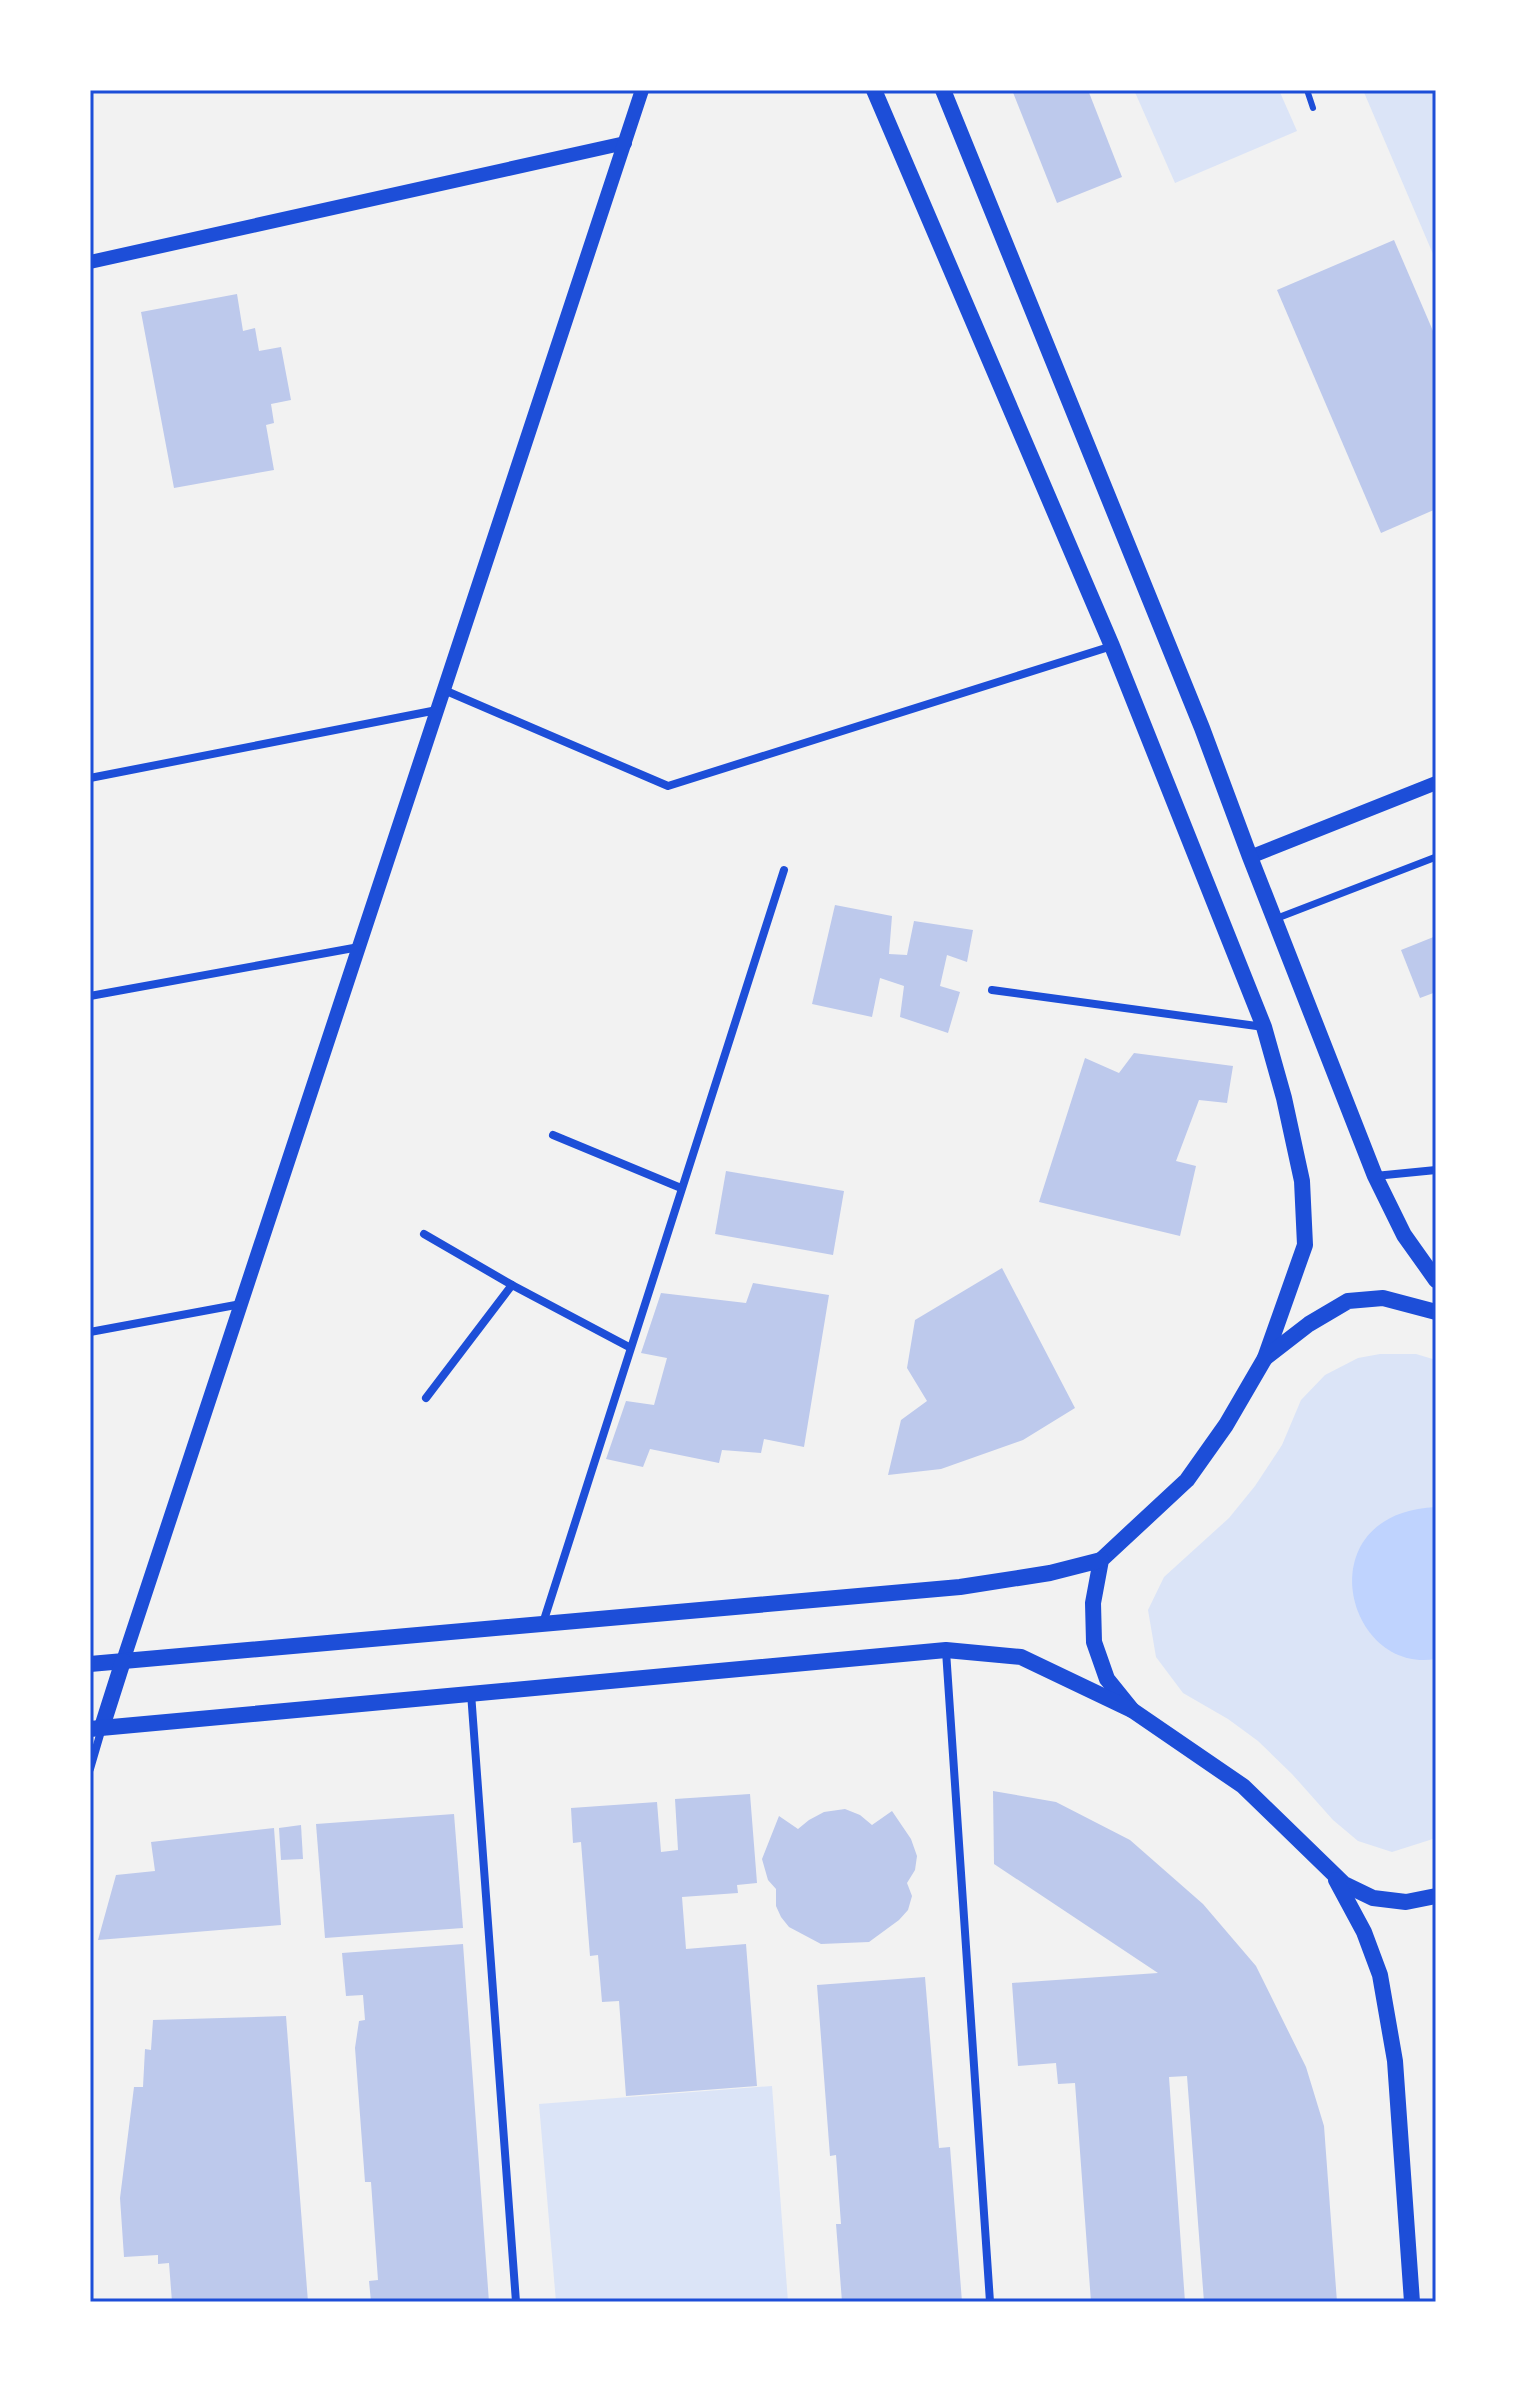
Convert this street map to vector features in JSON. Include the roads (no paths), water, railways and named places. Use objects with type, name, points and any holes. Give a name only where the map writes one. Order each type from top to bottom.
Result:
[{"type":"main road","points":[[90,1664],[960,1587],[1050,1573],[1101,1560],[1187,1480],[1226,1425],[1265,1358],[1305,1245],[1302,1181],[1284,1098],[1264,1027],[1112,646],[874,90]]},
{"type":"main road","points":[[943,90],[1196,713],[1375,1176],[1404,1235],[1436,1280]]},
{"type":"main road","points":[[1265,1358],[1309,1324],[1348,1301],[1383,1298],[1436,1312]]},
{"type":"main road","points":[[1101,1560],[1093,1603],[1094,1642],[1107,1679],[1132,1710]]},
{"type":"main road","points":[[123,1661],[96,1728],[946,1650],[1021,1657],[1132,1710],[1243,1786],[1344,1884],[1373,1898],[1406,1902],[1436,1896]]},
{"type":"main road","points":[[1333,1875],[1364,1932],[1380,1975],[1395,2061],[1412,2302]]},
{"type":"street","points":[[123,1661],[642,90]]},
{"type":"street","points":[[90,262],[625,143]]},
{"type":"street","points":[[444,690],[668,786],[1112,646]]},
{"type":"street","points":[[90,778],[437,710]]},
{"type":"street","points":[[1250,857],[1436,783]]},
{"type":"street","points":[[1275,919],[1436,857]]},
{"type":"street","points":[[543,1624],[629,1347],[784,870]]},
{"type":"street","points":[[90,996],[359,947]]},
{"type":"street","points":[[992,990],[1264,1027]]},
{"type":"street","points":[[553,1135],[681,1188]]},
{"type":"street","points":[[1375,1176],[1436,1170]]},
{"type":"street","points":[[424,1234],[629,1347]]},
{"type":"street","points":[[426,1398],[512,1285]]},
{"type":"street","points":[[90,1332],[241,1304]]},
{"type":"street","points":[[946,1650],[990,2302]]},
{"type":"street","points":[[471,1693],[516,2302]]},
{"type":"street","points":[[90,1769],[96,1728]]},
{"type":"lane","points":[[1307,90],[1313,108]]},
{"type":"water","points":[[1436,1507],[1436,1659],[1404,1657],[1379,1643],[1361,1620],[1353,1591],[1354,1562],[1368,1536],[1395,1516]]}]
